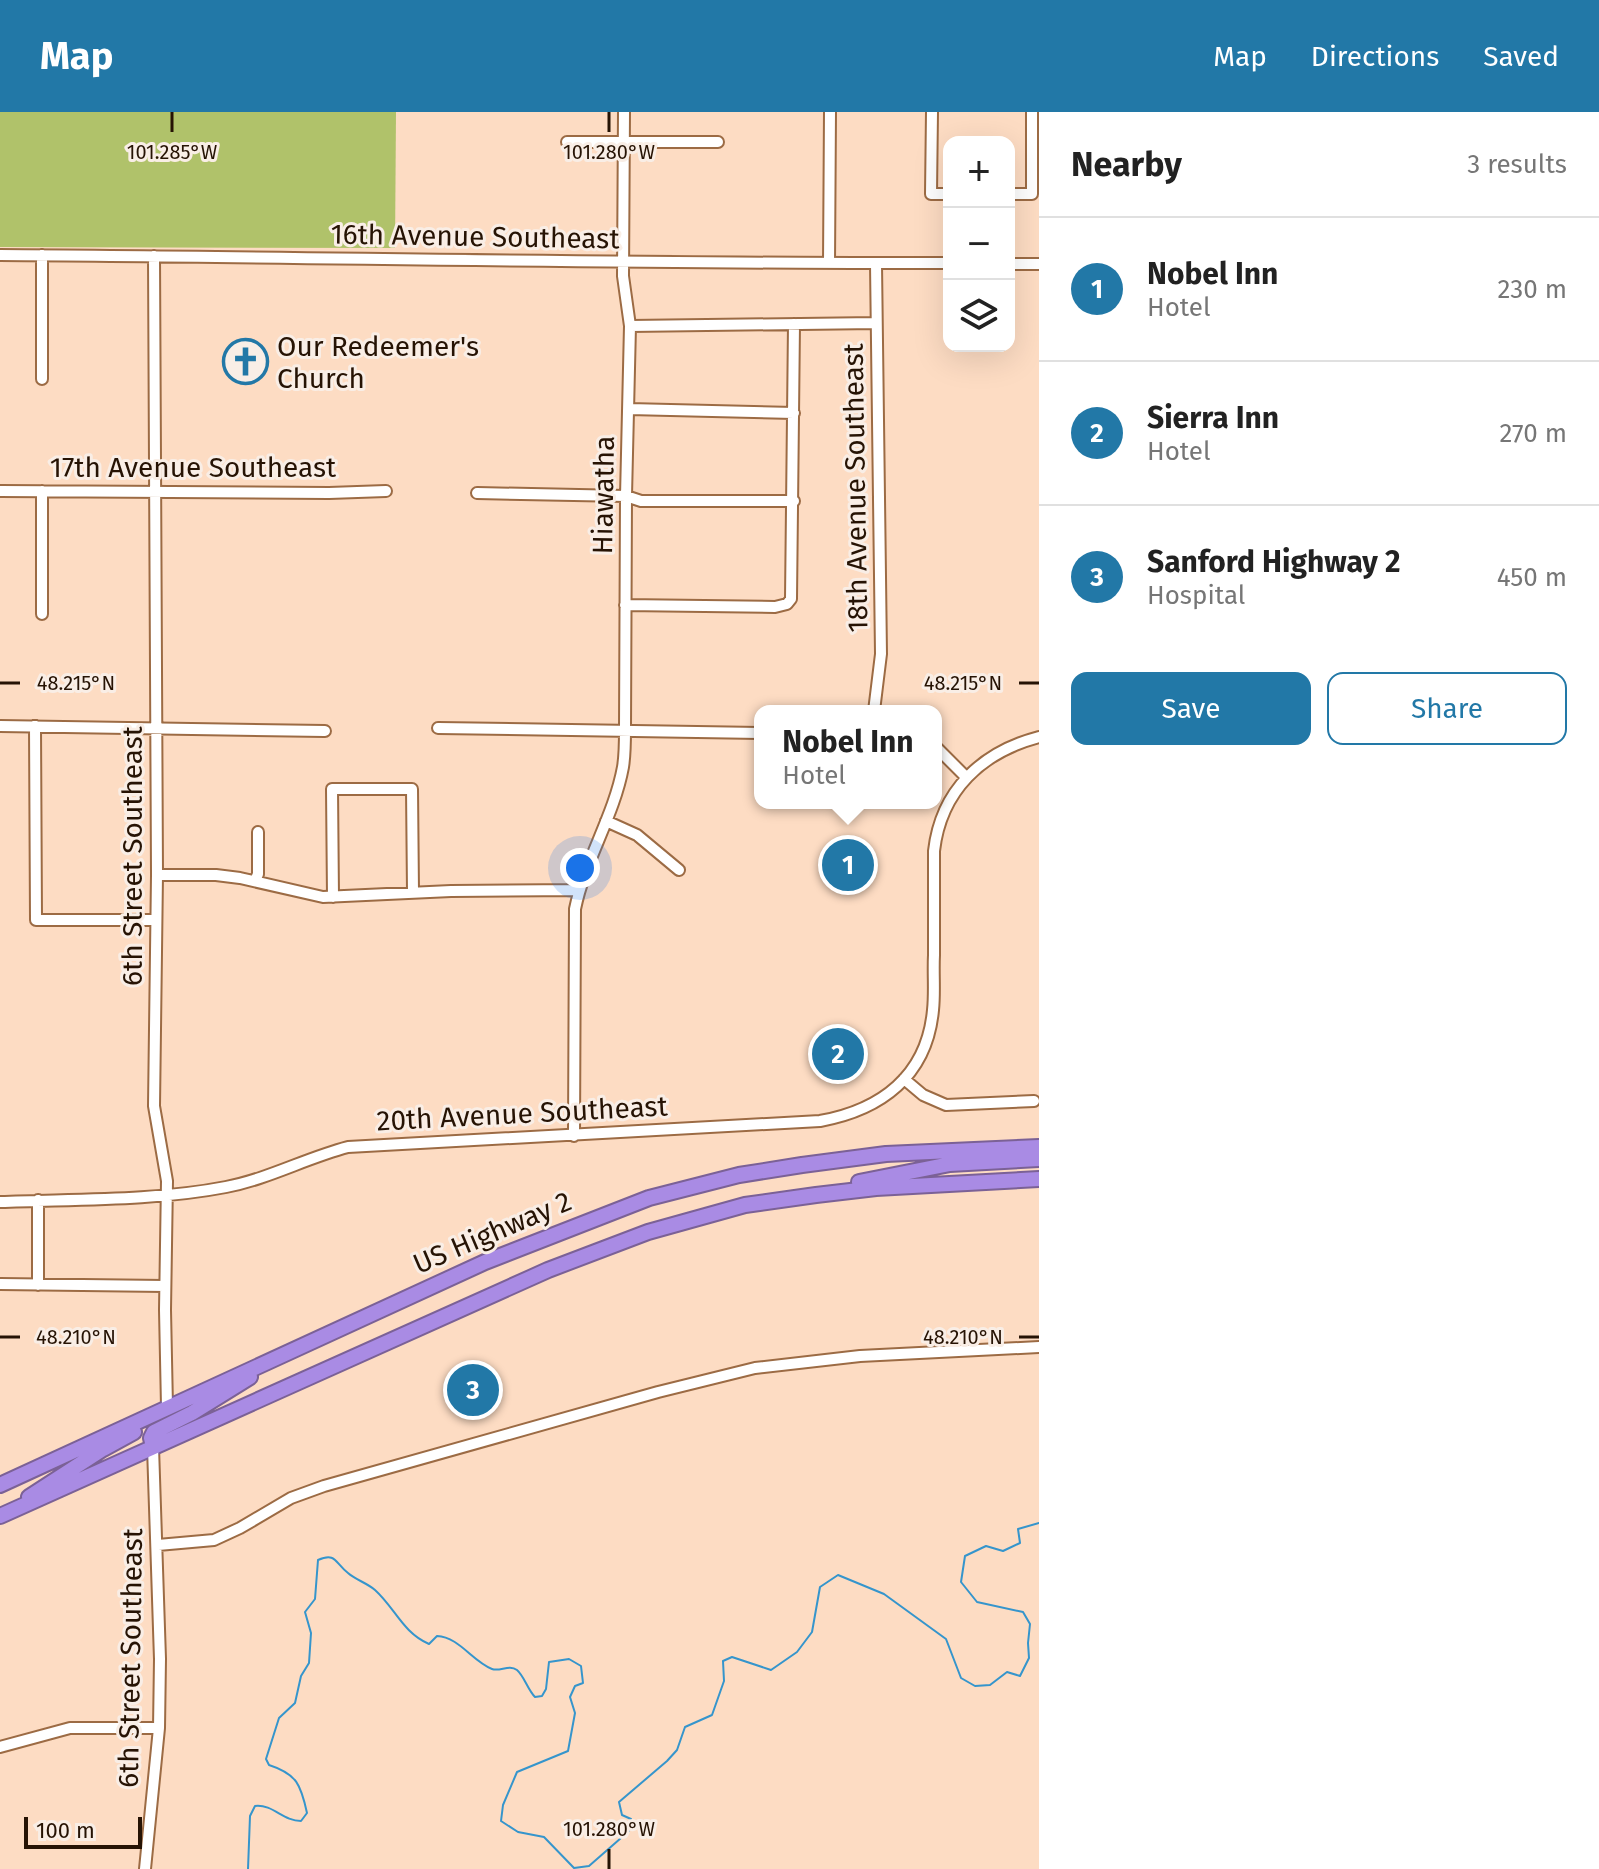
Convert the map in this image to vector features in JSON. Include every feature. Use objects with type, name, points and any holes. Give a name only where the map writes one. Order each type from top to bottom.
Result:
[{"type":"highway","name":"US Highway 2","points":[[0,1485],[485,1262],[649,1198],[739,1175],[815,1163],[886,1154],[1039,1147]]},
{"type":"highway","points":[[816,1195],[925,1168],[1039,1159]]},
{"type":"highway","name":"US Highway 2","points":[[1,1516],[548,1270],[696,1217],[745,1205],[816,1195],[892,1187],[1039,1179]]},
{"type":"highway","points":[[153,1447],[151,1438],[160,1427],[211,1402],[309,1342]]},
{"type":"highway","points":[[1,1516],[103,1449],[160,1419],[166,1414],[167,1407]]},
{"type":"street","name":"Hiawatha","points":[[574,1136],[575,930],[579,890],[623,767],[625,729],[630,326],[623,262],[624,112]]},
{"type":"street","points":[[829,263],[830,112]]},
{"type":"street","points":[[932,112],[931,194],[943,194]]},
{"type":"street","points":[[1015,194],[1032,194],[1032,112]]},
{"type":"street","points":[[567,142],[718,142]]},
{"type":"street","name":"16th Avenue Southeast","points":[[0,255],[943,263]]},
{"type":"street","points":[[42,255],[42,379]]},
{"type":"street","name":"6th Street Southeast","points":[[154,256],[157,875],[154,1106],[164,1150],[168,1194],[165,1286],[167,1407]]},
{"type":"street","name":"18th Avenue Southeast","points":[[875,705],[881,654],[876,264]]},
{"type":"street","points":[[1015,264],[1039,264]]},
{"type":"street","points":[[630,326],[876,323]]},
{"type":"street","points":[[625,605],[775,607],[787,604],[793,592],[794,324]]},
{"type":"street","points":[[629,409],[794,413]]},
{"type":"street","name":"17th Avenue Southeast","points":[[0,491],[386,491]]},
{"type":"street","points":[[42,491],[42,614]]},
{"type":"street","points":[[477,493],[626,496],[641,501],[794,501]]},
{"type":"street","points":[[0,726],[325,731]]},
{"type":"street","points":[[35,726],[36,920],[156,920]]},
{"type":"street","points":[[438,728],[754,733]]},
{"type":"street","points":[[1034,1101],[946,1105],[923,1095],[904,1079],[926,1041],[933,1009],[936,833],[949,801],[966,777],[998,751],[1039,737]]},
{"type":"street","points":[[942,753],[966,777]]},
{"type":"street","points":[[333,897],[332,789],[412,789],[413,892]]},
{"type":"street","points":[[606,821],[637,835],[679,870]]},
{"type":"street","points":[[255,881],[258,874],[258,832]]},
{"type":"street","points":[[157,875],[216,875],[333,897],[413,892],[579,890]]},
{"type":"street","name":"20th Avenue Southeast","points":[[0,1202],[168,1194],[248,1182],[306,1159],[348,1147],[820,1121],[868,1108],[904,1079]]},
{"type":"street","points":[[38,1200],[38,1285]]},
{"type":"street","points":[[0,1284],[165,1286]]},
{"type":"street","points":[[158,1545],[214,1540],[291,1498],[324,1486],[658,1392],[755,1368],[860,1356],[1039,1347]]},
{"type":"street","name":"6th Street Southeast","points":[[145,1869],[159,1728],[158,1545],[153,1447]]},
{"type":"street","points":[[0,1747],[70,1728],[159,1728]]},
{"type":"green space","points":[[0,112],[396,112],[395,248],[0,247]]},
{"type":"waterway","points":[[248,1869],[250,1816],[255,1806],[301,1821],[307,1813],[296,1782],[286,1772],[269,1765],[266,1759],[279,1718],[295,1703],[301,1676],[309,1663],[311,1633],[305,1612],[315,1599],[318,1560],[328,1557],[335,1560],[372,1588],[412,1633],[429,1644],[437,1636],[445,1637],[492,1669],[517,1670],[535,1697],[542,1696],[546,1689],[549,1662],[569,1659],[581,1666],[583,1683],[575,1686],[570,1697],[575,1713],[568,1751],[517,1772],[503,1805],[501,1821],[518,1832],[544,1837],[574,1868],[589,1866],[629,1831],[631,1819],[622,1815],[619,1802],[677,1750],[685,1727],[712,1715],[724,1681],[723,1661],[732,1657],[771,1670],[797,1652],[812,1632],[820,1587],[838,1575],[884,1594],[946,1639],[961,1678],[975,1686],[990,1685],[1007,1672],[1020,1676],[1029,1658],[1030,1624],[1023,1612],[977,1602],[961,1582],[965,1556],[986,1546],[1003,1551],[1020,1543],[1018,1529],[1039,1523]]},
{"type":"place","name":"Our Redeemer's Church","points":[[246,362]]},
{"type":"place","name":"Nobel Inn","points":[[848,865]]},
{"type":"place","name":"Sierra Inn","points":[[838,1054]]},
{"type":"place","name":"Sanford Highway 2","points":[[473,1390]]}]
